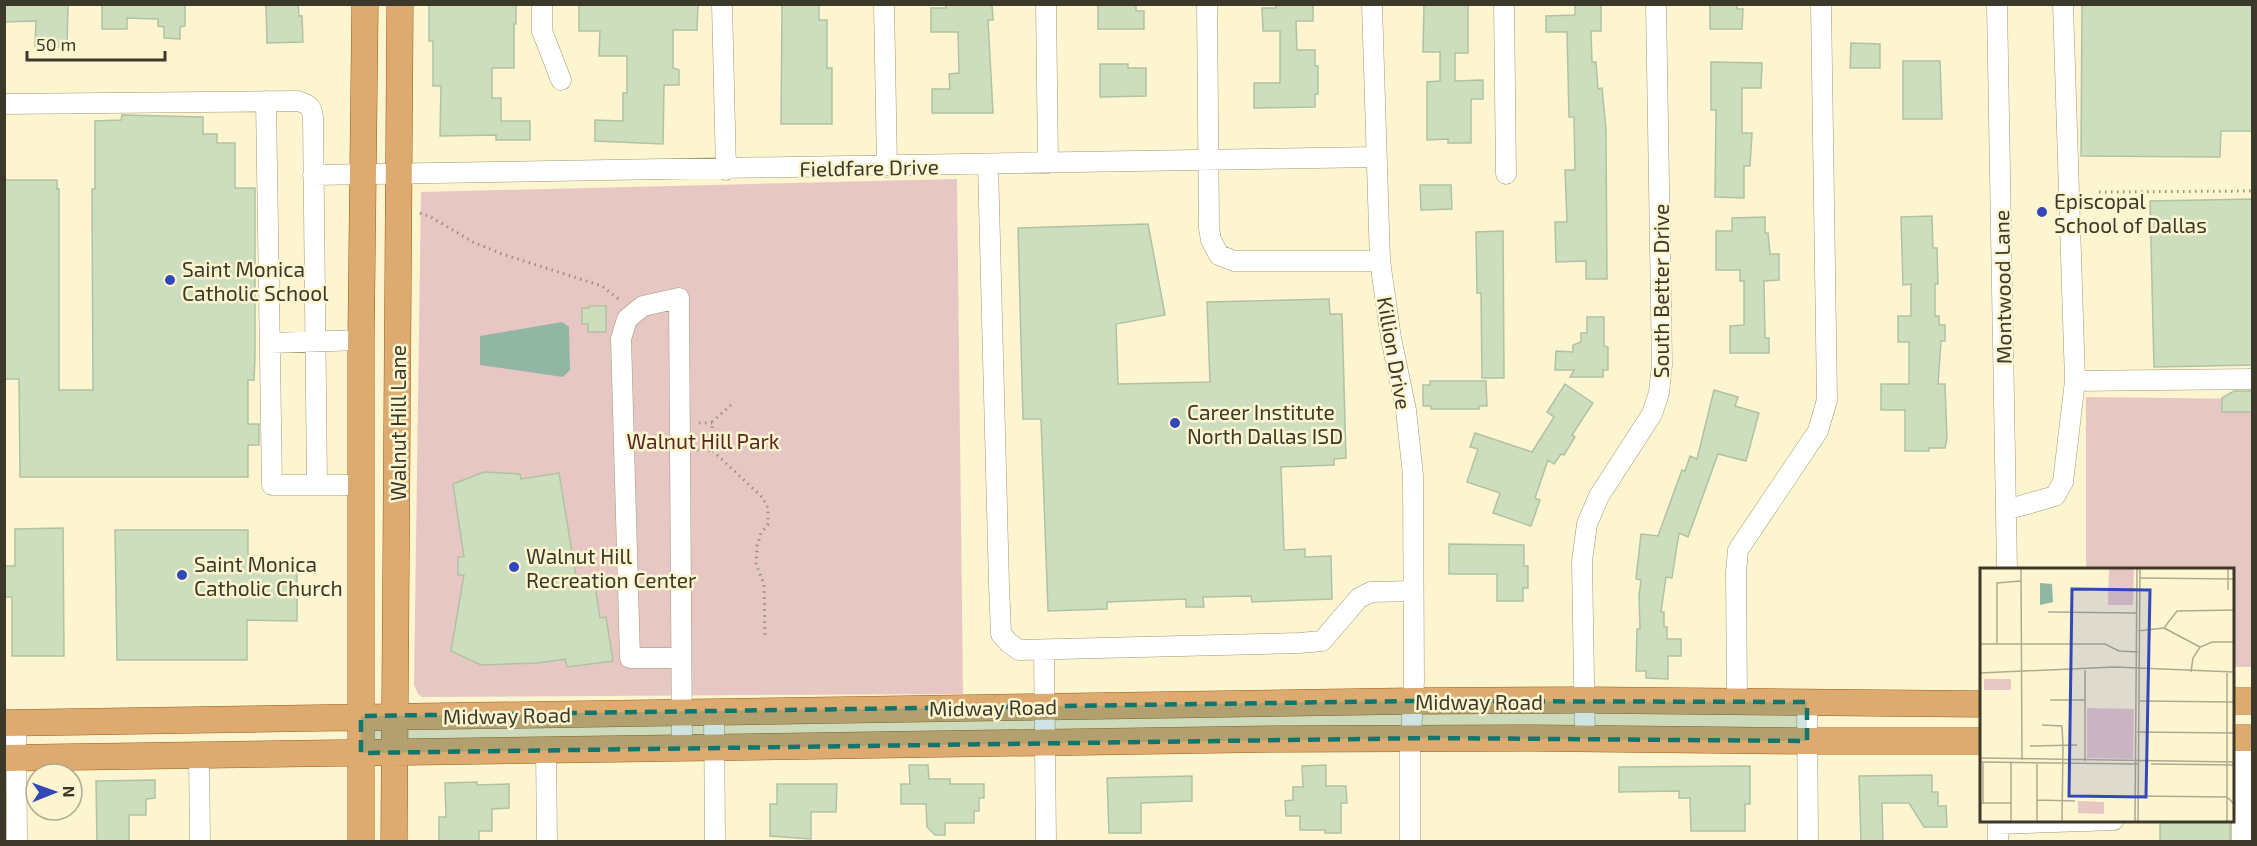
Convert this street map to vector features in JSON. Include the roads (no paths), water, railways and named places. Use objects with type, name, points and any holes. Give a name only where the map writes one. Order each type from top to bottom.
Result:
[{"type":"main road","name":"Walnut Hill Lane","points":[[361,842],[361,340],[365,4]]},
{"type":"main road","name":"Walnut Hill Lane","points":[[394,842],[400,4]]},
{"type":"main road","points":[[361,340],[398,338]]},
{"type":"main road","name":"Midway Road","points":[[10,723],[1413,701],[1585,700],[1980,704]]},
{"type":"main road","points":[[2233,701],[2253,701]]},
{"type":"main road","points":[[1136,704],[1137,741]]},
{"type":"main road","name":"Midway Road","points":[[11,758],[1411,738],[1980,741]]},
{"type":"street","points":[[542,4],[542,31],[561,80]]},
{"type":"street","points":[[722,4],[726,170]]},
{"type":"street","points":[[884,4],[887,167]]},
{"type":"street","points":[[1046,4],[1048,164]]},
{"type":"street","points":[[1207,4],[1209,228],[1211,240],[1219,255],[1234,261],[1380,261]]},
{"type":"street","name":"Killion Drive","points":[[1372,4],[1380,261],[1391,338],[1406,410],[1413,475],[1413,701],[1410,842]]},
{"type":"street","points":[[1504,4],[1506,174]]},
{"type":"street","name":"South Better Drive","points":[[1585,739],[1582,561],[1587,524],[1599,496],[1652,414],[1659,393],[1662,365],[1656,4]]},
{"type":"street","points":[[1737,701],[1736,572],[1738,550],[1818,431],[1827,400],[1821,4]]},
{"type":"street","name":"Montwood Lane","points":[[1997,4],[2007,568]]},
{"type":"street","points":[[2006,510],[2055,496],[2063,482],[2074,381],[2063,4]]},
{"type":"street","points":[[266,101],[272,485],[361,485]]},
{"type":"street","points":[[4,104],[266,101],[298,101],[308,104],[312,111],[317,484]]},
{"type":"street","name":"Fieldfare Drive","points":[[313,176],[1375,157]]},
{"type":"street","points":[[988,165],[1001,634],[1009,643],[1018,650],[1044,650],[1322,641],[1359,598],[1371,592],[1413,591]]},
{"type":"street","points":[[681,658],[630,658],[621,339],[627,319],[643,306],[679,298],[682,748]]},
{"type":"street","points":[[270,343],[361,340]]},
{"type":"street","points":[[2074,381],[2253,379]]},
{"type":"street","points":[[1044,650],[1046,842]]},
{"type":"street","points":[[1807,702],[1808,842]]},
{"type":"street","points":[[714,711],[715,842]]},
{"type":"street","points":[[10,723],[17,842]]},
{"type":"street","points":[[2242,738],[2236,777],[2242,842]]},
{"type":"street","points":[[546,750],[547,842]]},
{"type":"street","points":[[199,755],[200,842]]},
{"type":"street","points":[[1998,829],[2088,822]]},
{"type":"place","name":"Episcopal School of Dallas","points":[[2042,212]]},
{"type":"place","name":"Saint Monica Catholic School","points":[[170,280]]},
{"type":"place","name":"Career Institute North Dallas ISD","points":[[1175,423]]},
{"type":"place","name":"Walnut Hill Recreation Center","points":[[514,567]]},
{"type":"place","name":"Saint Monica Catholic Church","points":[[182,575]]},
{"type":"park label","name":"Walnut Hill Park","points":[[703,440]]}]
